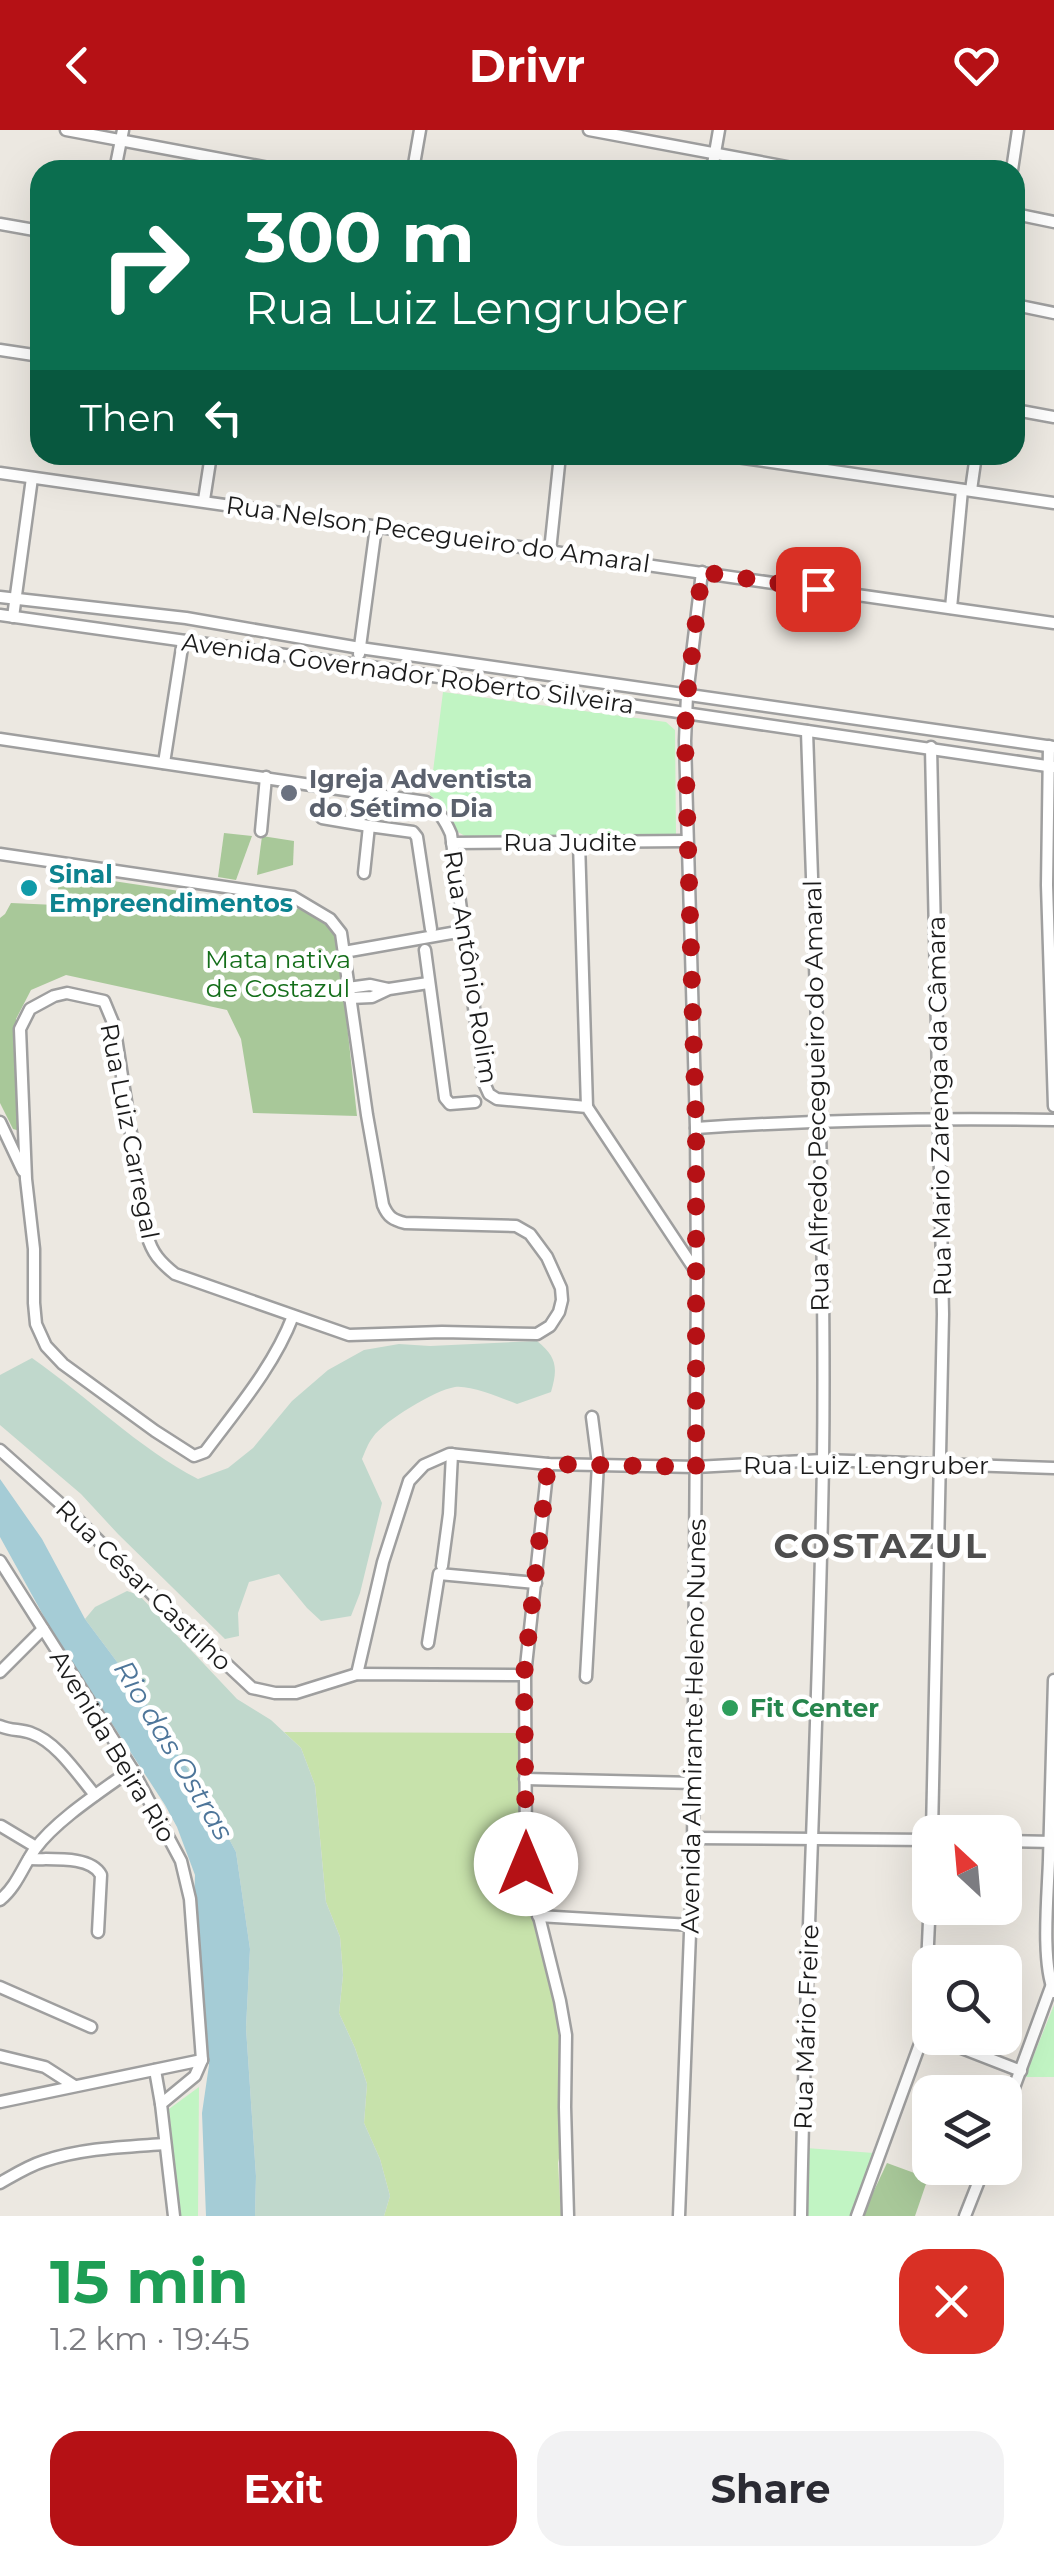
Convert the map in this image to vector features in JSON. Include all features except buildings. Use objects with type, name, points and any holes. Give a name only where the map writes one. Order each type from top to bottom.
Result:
[{"type":"street","points":[[66,130],[122,134],[236,160]]},
{"type":"street","points":[[415,160],[420,130]]},
{"type":"street","points":[[589,130],[748,160]]},
{"type":"street","points":[[714,160],[719,130]]},
{"type":"street","points":[[1014,160],[1018,130]]},
{"type":"street","points":[[117,160],[122,134]]},
{"type":"street","points":[[1025,216],[1054,222]]},
{"type":"street","points":[[0,224],[30,228]]},
{"type":"street","points":[[1025,308],[1054,313]]},
{"type":"street","points":[[0,350],[30,354]]},
{"type":"street","points":[[1025,412],[1054,417]]},
{"type":"street","points":[[204,500],[209,465]]},
{"type":"street","points":[[550,551],[559,465]]},
{"type":"street","points":[[792,465],[1054,502]]},
{"type":"street","points":[[950,608],[966,490],[973,465]]},
{"type":"street","name":"Rua Nelson Pecegueiro do Amaral","points":[[0,473],[1054,622]]},
{"type":"street","points":[[6,616],[15,598],[32,478]]},
{"type":"street","points":[[357,664],[376,527]]},
{"type":"street","name":"Avenida Almirante Heleno Nunes","points":[[679,2216],[694,1838],[698,1274],[686,712],[702,572]]},
{"type":"street","name":"Avenida Governador Roberto Silveira","points":[[0,596],[186,618],[360,648],[1051,747]]},
{"type":"street","name":"Avenida Governador Roberto Silveira","points":[[6,616],[1051,766]]},
{"type":"street","points":[[164,762],[183,640]]},
{"type":"street","name":"Rua Alfredo Pecegueiro do Amaral","points":[[806,731],[820,1120],[823,1460],[812,1838]]},
{"type":"street","name":"Rua Antônio Rolim","points":[[0,740],[426,802],[444,819],[452,843],[484,1083],[489,1094],[587,1108]]},
{"type":"street","name":"Rua Mario Zarenga da Câmara","points":[[930,747],[943,1314],[932,1815]]},
{"type":"street","points":[[1051,747],[1047,885],[1054,1106]]},
{"type":"street","points":[[261,831],[266,777]]},
{"type":"street","points":[[322,818],[406,830],[417,837],[431,928]]},
{"type":"street","points":[[364,873],[369,826]]},
{"type":"street","name":"Rua Judite","points":[[452,843],[687,841]]},
{"type":"street","points":[[579,842],[587,1108],[698,1274]]},
{"type":"street","points":[[0,854],[292,897],[330,919],[341,934],[367,1115],[387,1214],[405,1224],[516,1226],[530,1234],[547,1257],[561,1288],[559,1312],[550,1326],[536,1334],[348,1335],[293,1316],[278,1348],[243,1402],[206,1452],[194,1456],[63,1364],[46,1346],[36,1324],[34,1248],[26,1179],[0,1122]]},
{"type":"street","points":[[344,952],[462,931]]},
{"type":"street","points":[[425,950],[445,1098],[450,1104],[476,1102]]},
{"type":"street","points":[[349,993],[372,996],[388,989],[428,983]]},
{"type":"street","name":"Rua Luiz Carregal","points":[[26,1179],[20,1028],[30,1009],[54,996],[68,992],[104,1001],[114,1025],[142,1206],[158,1262],[175,1274],[293,1316]]},
{"type":"street","points":[[696,1128],[820,1120],[1054,1120]]},
{"type":"street","points":[[586,1677],[598,1464],[592,1417]]},
{"type":"street","name":"Rua César Castilho","points":[[0,1450],[252,1688],[296,1693],[358,1674],[524,1675]]},
{"type":"street","points":[[358,1674],[384,1562],[410,1482],[424,1465],[452,1454],[442,1566]]},
{"type":"street","name":"Rua Luiz Lengruber","points":[[452,1454],[548,1464],[696,1467],[823,1460],[1054,1468]]},
{"type":"street","points":[[548,1464],[524,1675],[526,1864],[566,2035],[568,2216]]},
{"type":"street","name":"Avenida Beira Rio","points":[[0,1561],[132,1769],[181,1861],[190,1899],[202,2060]]},
{"type":"street","points":[[428,1643],[439,1574],[536,1583]]},
{"type":"street","points":[[0,1672],[42,1629]]},
{"type":"street","points":[[1019,2075],[1053,1989],[1047,1918],[1054,1680]]},
{"type":"street","points":[[0,1726],[36,1734],[96,1795]]},
{"type":"street","points":[[0,1900],[36,1847],[132,1769]]},
{"type":"street","points":[[526,1779],[694,1783]]},
{"type":"street","points":[[1,1826],[36,1847]]},
{"type":"street","points":[[694,1838],[912,1840]]},
{"type":"street","name":"Rua Mário Freire","points":[[802,2216],[812,1838]]},
{"type":"street","points":[[1022,1842],[1052,1842]]},
{"type":"street","points":[[29,1859],[78,1862],[98,1868],[98,1932]]},
{"type":"street","points":[[538,1916],[691,1924]]},
{"type":"street","points":[[0,1987],[91,2028]]},
{"type":"street","points":[[857,2216],[922,2055]]},
{"type":"street","points":[[980,2055],[1020,2071]]},
{"type":"street","points":[[0,2056],[45,2067],[73,2085]]},
{"type":"street","points":[[0,2102],[202,2060]]},
{"type":"street","points":[[161,2104],[195,2076],[202,2060]]},
{"type":"street","points":[[156,2070],[174,2216]]},
{"type":"street","points":[[0,2182],[42,2161],[72,2154],[165,2144]]},
{"type":"street","points":[[965,2216],[977,2185]]},
{"type":"green space","points":[[443,692],[666,722],[675,730],[676,834],[465,836],[458,832],[445,807],[430,795]]},
{"type":"green space","points":[[224,833],[252,836],[236,880],[218,877]]},
{"type":"green space","points":[[262,836],[294,841],[293,865],[257,875]]},
{"type":"green space","name":"Mata nativa de Costazul","points":[[60,873],[305,910],[323,922],[332,931],[339,951],[357,1116],[253,1113],[241,1039],[227,1010],[66,975],[31,990],[16,1019],[20,1131],[13,1129],[0,1103],[0,918],[11,903],[56,905]]},
{"type":"green space","points":[[537,1341],[549,1352],[554,1364],[551,1392],[517,1404],[455,1387],[411,1407],[371,1439],[362,1459],[382,1503],[351,1616],[321,1621],[279,1574],[249,1582],[238,1613],[239,1636],[225,1639],[81,1494],[0,1425],[0,1375],[32,1358],[134,1437],[198,1479],[228,1468],[253,1448],[292,1401],[328,1370],[364,1350],[399,1344]]},
{"type":"green space","points":[[127,1591],[139,1595],[237,1699],[271,1720],[301,1748],[315,1785],[326,1902],[340,1937],[343,1975],[339,2013],[367,2084],[364,2123],[390,2196],[384,2216],[255,2216],[246,2028],[250,1949],[236,1852],[138,1690],[85,1619],[95,1607]]},
{"type":"green space","points":[[284,1732],[521,1733],[520,1869],[558,2013],[561,2039],[561,2216],[384,2216],[390,2196],[364,2123],[367,2084],[339,2013],[343,1975],[340,1937],[326,1902],[315,1785],[301,1748]]},
{"type":"green space","points":[[1054,2005],[1054,2077],[1025,2077]]},
{"type":"green space","points":[[199,2087],[198,2216],[180,2216],[169,2109]]},
{"type":"green space","points":[[806,2148],[874,2153],[851,2216],[805,2216]]},
{"type":"green space","points":[[887,2163],[912,2172],[912,2185],[926,2185],[915,2216],[862,2216]]},
{"type":"water","name":"Rio das Ostras","points":[[0,1479],[42,1539],[85,1619],[138,1690],[236,1852],[250,1949],[246,2028],[255,2216],[206,2216],[202,2113],[209,2065],[194,1904],[195,1875],[165,1805],[53,1633],[0,1537]]},
{"type":"place","name":"Igreja Adventista do Sétimo Dia","points":[[289,793]]},
{"type":"place","name":"Sinal Empreendimentos","points":[[29,888]]},
{"type":"place","name":"Fit Center","points":[[730,1708]]},
{"type":"district","name":"COSTAZUL","points":[[881,1545]]},
{"type":"route","points":[[526,1864],[524,1675],[548,1464],[696,1467],[696,1128],[685,740],[702,572],[818,589]]}]
